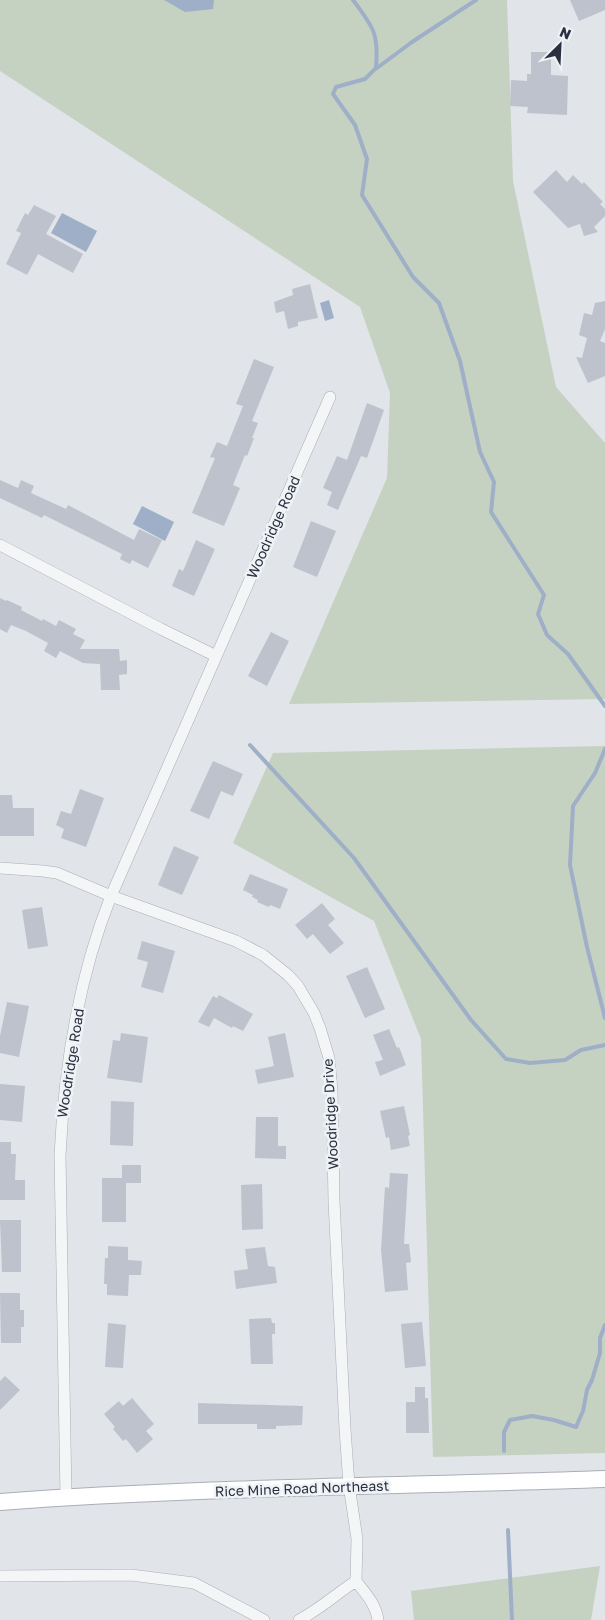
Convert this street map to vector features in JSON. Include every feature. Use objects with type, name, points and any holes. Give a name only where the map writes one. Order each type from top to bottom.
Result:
[{"type":"main road","name":"Rice Mine Road Northeast","points":[[0,1502],[66,1497],[349,1485],[605,1479]]},
{"type":"street","name":"Woodridge Road","points":[[66,1497],[60,1166],[62,1109],[67,1064],[86,975],[98,931],[111,896],[330,397]]},
{"type":"street","points":[[0,545],[160,629],[216,656]]},
{"type":"street","name":"Woodridge Drive","points":[[0,868],[43,870],[57,873],[111,896],[236,941],[263,955],[288,974],[307,999],[320,1028],[329,1058],[332,1091],[334,1201],[349,1485],[357,1539],[356,1582]]},
{"type":"street","points":[[0,1576],[131,1575],[194,1583],[264,1620]]},
{"type":"street","points":[[300,1620],[356,1582],[369,1598],[377,1612],[378,1620]]},
{"type":"green space","points":[[0,0],[507,0],[513,181],[556,387],[605,443],[605,699],[289,704],[387,478],[390,393],[360,307],[0,71]]},
{"type":"green space","points":[[605,746],[605,1453],[433,1457],[421,1039],[374,921],[233,843],[273,753]]},
{"type":"green space","points":[[600,1566],[591,1620],[414,1620],[411,1591]]},
{"type":"water","points":[[164,0],[214,0],[213,9],[185,12]]},
{"type":"water","points":[[62,213],[97,231],[86,252],[51,233]]},
{"type":"water","points":[[329,300],[334,318],[325,321],[320,303]]},
{"type":"water","points":[[142,506],[174,522],[165,541],[133,524]]},
{"type":"building","points":[[570,0],[605,0],[605,10],[579,21]]},
{"type":"building","points":[[531,52],[551,52],[551,75],[568,76],[567,115],[527,113],[528,107],[510,106],[511,80],[527,81],[527,74],[531,74]]},
{"type":"building","points":[[556,170],[567,182],[573,175],[582,184],[584,182],[603,202],[600,204],[605,209],[605,216],[594,227],[598,232],[584,236],[580,224],[568,228],[533,192]]},
{"type":"building","points":[[34,205],[56,216],[46,234],[83,254],[73,273],[38,254],[27,275],[6,264],[21,233],[16,231],[25,213],[28,215]]},
{"type":"building","points":[[310,284],[318,318],[298,322],[298,326],[288,329],[284,311],[276,313],[274,302],[293,295],[292,289]]},
{"type":"building","points":[[605,301],[605,329],[600,341],[605,343],[605,376],[588,383],[576,357],[582,358],[587,338],[579,335],[584,313],[592,315],[595,303]]},
{"type":"building","points":[[254,359],[274,367],[252,421],[258,423],[252,438],[254,438],[233,485],[240,488],[224,526],[192,513],[215,458],[210,457],[217,442],[227,446],[243,406],[236,404]]},
{"type":"building","points":[[367,403],[384,410],[367,458],[361,456],[338,510],[327,505],[332,492],[323,488],[337,456],[347,460]]},
{"type":"building","points":[[0,480],[18,488],[21,480],[34,486],[31,493],[66,509],[68,505],[134,540],[139,529],[162,540],[148,568],[132,560],[130,564],[120,559],[122,554],[44,515],[42,518],[0,498]]},
{"type":"building","points":[[311,521],[336,531],[317,577],[293,567]]},
{"type":"building","points":[[196,540],[215,549],[194,596],[172,586],[179,569],[183,571]]},
{"type":"building","points":[[0,598],[22,607],[21,610],[42,621],[43,619],[56,626],[59,620],[76,629],[73,634],[85,640],[80,649],[119,649],[120,661],[127,660],[127,674],[119,675],[120,690],[101,690],[100,664],[83,663],[60,651],[56,658],[44,651],[48,643],[26,631],[11,625],[7,633],[0,629]]},
{"type":"building","points":[[271,632],[289,641],[267,686],[248,676]]},
{"type":"building","points":[[213,761],[243,774],[233,796],[221,791],[209,819],[190,811]]},
{"type":"building","points":[[80,789],[104,798],[86,847],[61,838],[64,829],[56,825],[61,811],[71,814]]},
{"type":"building","points":[[0,795],[12,795],[13,808],[34,808],[34,836],[0,836]]},
{"type":"building","points":[[174,846],[199,857],[182,895],[158,885]]},
{"type":"building","points":[[250,874],[288,889],[280,909],[257,902],[258,900],[252,897],[253,895],[243,890]]},
{"type":"building","points":[[322,903],[335,919],[328,925],[344,943],[330,954],[313,934],[307,939],[295,925]]},
{"type":"building","points":[[42,907],[48,946],[28,949],[22,910]]},
{"type":"building","points":[[142,941],[175,951],[163,993],[141,987],[148,962],[137,959]]},
{"type":"building","points":[[367,967],[385,1009],[365,1018],[346,976]]},
{"type":"building","points":[[219,995],[253,1014],[243,1031],[233,1026],[232,1028],[214,1018],[209,1027],[198,1022],[213,996],[217,998]]},
{"type":"building","points":[[7,1002],[29,1006],[19,1057],[0,1053],[0,1036]]},
{"type":"building","points":[[389,1029],[406,1065],[380,1076],[375,1062],[383,1060],[373,1035]]},
{"type":"building","points":[[121,1033],[148,1037],[142,1083],[107,1078],[113,1040],[120,1041]]},
{"type":"building","points":[[285,1033],[294,1077],[258,1084],[255,1070],[274,1066],[268,1037]]},
{"type":"building","points":[[0,1084],[25,1086],[22,1122],[0,1120]]},
{"type":"building","points":[[111,1101],[134,1102],[133,1146],[110,1145]]},
{"type":"building","points":[[404,1106],[410,1135],[408,1136],[410,1146],[391,1150],[389,1137],[386,1138],[380,1111]]},
{"type":"building","points":[[256,1117],[278,1117],[278,1146],[286,1146],[286,1159],[255,1158]]},
{"type":"building","points":[[0,1142],[11,1142],[11,1154],[16,1154],[15,1180],[25,1180],[25,1200],[0,1200]]},
{"type":"building","points":[[122,1165],[141,1165],[141,1183],[126,1183],[126,1222],[102,1222],[102,1178],[122,1178]]},
{"type":"building","points":[[390,1173],[408,1174],[404,1244],[409,1244],[411,1262],[406,1263],[408,1290],[385,1292],[381,1250],[385,1187],[389,1188]]},
{"type":"building","points":[[262,1184],[263,1229],[242,1230],[241,1185]]},
{"type":"building","points":[[0,1220],[21,1220],[21,1272],[2,1272]]},
{"type":"building","points":[[108,1246],[128,1247],[128,1260],[142,1261],[141,1275],[129,1275],[128,1296],[107,1295],[107,1284],[104,1284],[105,1258],[108,1258]]},
{"type":"building","points":[[265,1247],[268,1266],[275,1267],[277,1283],[236,1289],[234,1271],[248,1269],[245,1249]]},
{"type":"building","points":[[0,1293],[20,1293],[20,1310],[24,1310],[24,1327],[21,1327],[21,1343],[1,1343]]},
{"type":"building","points":[[271,1318],[272,1323],[275,1323],[275,1334],[272,1334],[273,1364],[251,1364],[249,1319]]},
{"type":"building","points":[[422,1322],[426,1366],[405,1368],[401,1324]]},
{"type":"building","points":[[108,1323],[126,1325],[123,1368],[105,1367]]},
{"type":"building","points":[[5,1376],[20,1390],[0,1410],[0,1381]]},
{"type":"building","points":[[415,1387],[425,1387],[425,1398],[428,1398],[429,1433],[406,1433],[406,1402],[415,1402]]},
{"type":"building","points":[[132,1398],[154,1424],[146,1431],[153,1439],[137,1453],[126,1439],[123,1441],[113,1429],[115,1427],[104,1414],[119,1401],[123,1406]]},
{"type":"building","points":[[198,1403],[303,1406],[302,1425],[276,1426],[276,1429],[257,1429],[257,1424],[198,1424]]},
{"type":"waterway","points":[[353,0],[373,31],[377,56],[376,68],[365,79],[336,87],[333,94],[355,125],[367,159],[362,195],[413,277],[439,303],[460,361],[480,452],[494,482],[491,512],[544,595],[538,614],[547,635],[568,654],[605,706]]},
{"type":"waterway","points":[[377,68],[412,42],[476,0]]},
{"type":"waterway","points":[[250,745],[354,858],[471,1020],[506,1059],[530,1063],[565,1060],[581,1050],[605,1045]]},
{"type":"waterway","points":[[605,749],[595,773],[573,806],[570,865],[587,947],[605,1018]]},
{"type":"waterway","points":[[504,1451],[504,1432],[510,1420],[532,1416],[576,1427],[583,1411],[587,1390],[600,1353],[600,1338],[605,1325]]},
{"type":"waterway","points":[[508,1530],[512,1620]]}]
